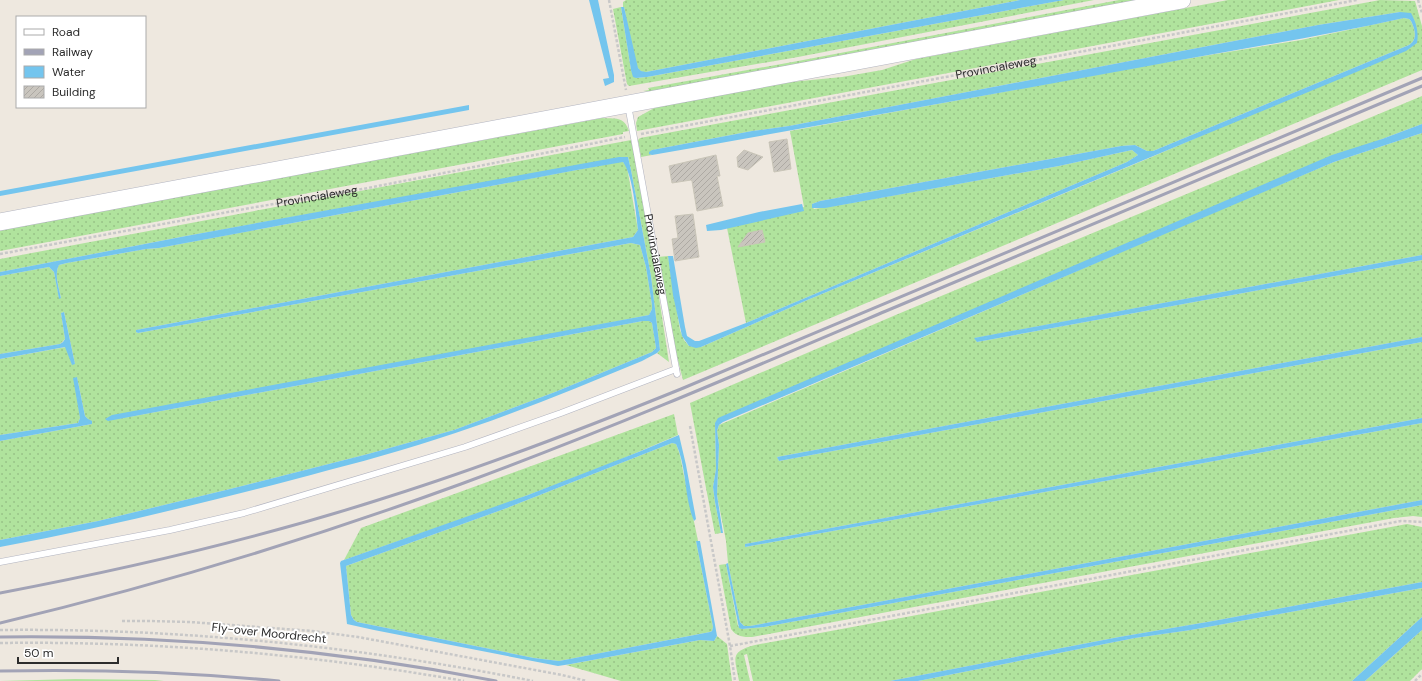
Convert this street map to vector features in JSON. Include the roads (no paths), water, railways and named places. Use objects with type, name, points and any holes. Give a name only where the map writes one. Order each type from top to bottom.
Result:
[{"type":"main road","points":[[0,222],[1182,0]]},
{"type":"lane","name":"Provincialeweg","points":[[0,562],[170,530],[251,511],[464,446],[676,372],[628,105]]},
{"type":"water","points":[[589,0],[598,0],[614,75],[614,82],[605,86],[603,79],[609,78]]},
{"type":"water","points":[[1020,0],[1064,0],[636,78],[633,77],[631,70],[621,7],[624,7],[638,68],[641,71],[646,72]]},
{"type":"water","points":[[1400,12],[1411,13],[1416,24],[1418,39],[1417,43],[1406,51],[805,301],[701,347],[696,348],[689,346],[682,336],[673,295],[668,256],[673,256],[687,336],[695,341],[699,341],[746,323],[1127,162],[1138,155],[1132,150],[1059,166],[825,208],[812,208],[812,204],[820,201],[1121,146],[1135,145],[1147,151],[1153,151],[1409,45],[1415,37],[1414,27],[1409,19],[1404,18],[1308,37],[900,111],[652,155],[649,154],[652,150],[752,131],[789,126],[1318,25]]},
{"type":"water","points":[[469,105],[469,110],[0,196],[0,191]]},
{"type":"water","points":[[1422,124],[1422,133],[1334,162],[723,422],[719,425],[717,431],[719,445],[717,495],[723,533],[721,533],[713,487],[716,469],[715,423],[718,418],[1332,155]]},
{"type":"water","points":[[619,157],[628,157],[631,170],[651,276],[660,350],[657,353],[642,361],[515,412],[364,461],[183,507],[0,547],[0,540],[98,521],[368,454],[454,430],[555,392],[652,352],[656,348],[652,323],[649,321],[643,321],[108,421],[105,419],[112,415],[649,315],[652,305],[646,267],[640,245],[631,243],[138,333],[136,332],[136,330],[633,237],[638,230],[635,204],[632,185],[623,162],[159,248],[67,263],[59,265],[57,273],[57,281],[61,298],[59,299],[54,272],[49,267],[0,276],[0,272],[186,236]]},
{"type":"water","points":[[802,204],[804,211],[721,230],[707,231],[706,225],[759,212]]},
{"type":"water","points":[[1422,255],[1422,260],[977,342],[974,338]]},
{"type":"water","points":[[64,312],[75,364],[72,365],[65,347],[0,359],[0,354],[60,344],[63,342],[65,339],[61,313]]},
{"type":"water","points":[[1422,337],[1422,342],[779,461],[777,457]]},
{"type":"water","points":[[77,377],[85,416],[92,421],[92,424],[0,441],[0,435],[78,423],[80,418],[73,378]]},
{"type":"water","points":[[1422,418],[1422,423],[745,547],[745,544]]},
{"type":"water","points":[[679,435],[696,519],[694,521],[680,453],[676,444],[672,443],[507,508],[346,566],[351,615],[357,622],[534,658],[559,661],[710,632],[712,631],[713,627],[696,541],[700,541],[717,636],[714,641],[700,640],[558,666],[347,624],[341,561],[528,495]]},
{"type":"water","points":[[1422,500],[1422,505],[764,627],[739,628],[726,564],[728,563],[740,622],[744,626],[750,626]]},
{"type":"water","points":[[1422,582],[1422,588],[1191,630],[1135,638],[918,681],[890,681],[1119,637]]},
{"type":"water","points":[[1422,617],[1422,630],[1365,681],[1352,681]]},
{"type":"railway","points":[[0,593],[142,564],[236,541],[414,489],[491,462],[681,389],[1422,78]]},
{"type":"railway","points":[[0,623],[117,593],[232,560],[347,524],[515,464],[728,378],[1422,86]]},
{"type":"railway","points":[[0,637],[125,639],[249,646],[373,660],[496,681]]},
{"type":"railway","points":[[0,671],[70,670],[140,672],[209,675],[279,681]]}]
